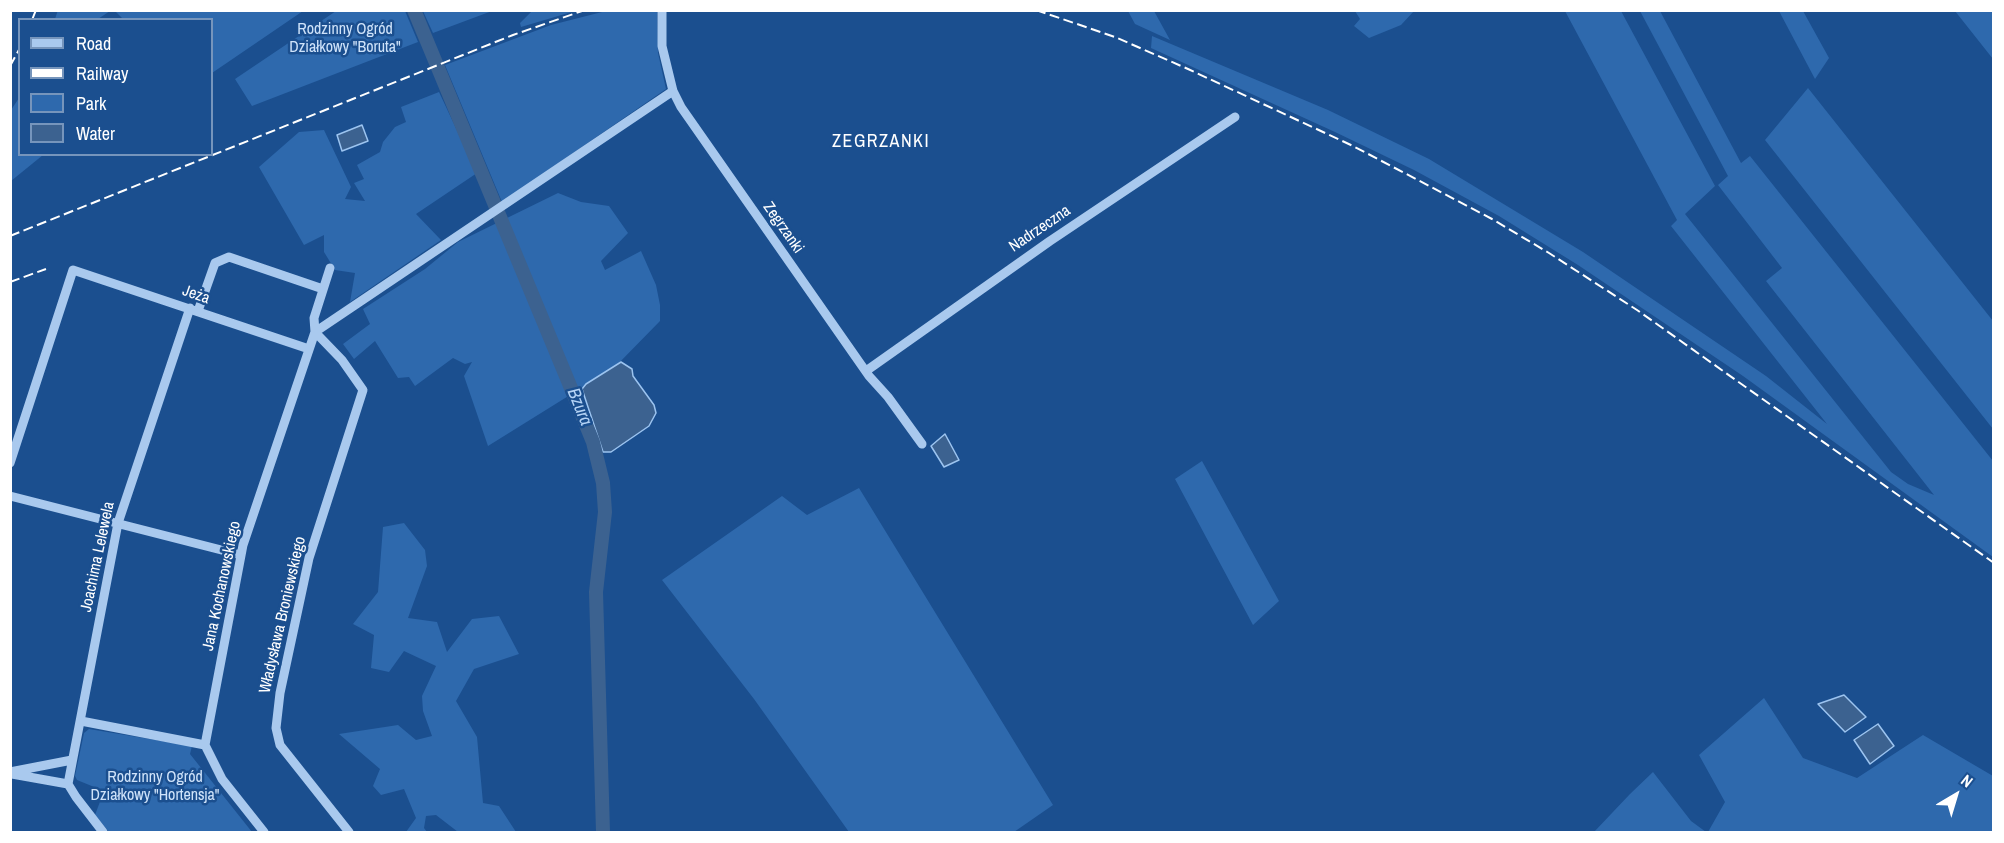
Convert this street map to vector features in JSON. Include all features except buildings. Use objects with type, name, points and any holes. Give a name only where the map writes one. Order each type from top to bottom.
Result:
[{"type":"street","name":"Zegrzanki","points":[[662,10],[662,46],[673,90],[681,107],[866,371],[922,444]]},
{"type":"street","points":[[315,332],[673,90]]},
{"type":"street","name":"Nadrzeczna","points":[[866,371],[1036,250],[1235,117]]},
{"type":"street","name":"Joachima Lelewela","points":[[68,784],[118,523],[194,310],[215,263],[229,257],[323,289]]},
{"type":"street","name":"Jana Kochanowskiego","points":[[205,745],[241,555],[315,332],[314,318],[330,268]]},
{"type":"street","name":"Jeża","points":[[10,463],[73,270],[309,349]]},
{"type":"street","name":"Władysława Broniewskiego","points":[[315,332],[342,360],[363,390],[309,558],[279,700],[276,728],[280,745],[349,832]]},
{"type":"street","points":[[10,496],[241,555]]},
{"type":"street","points":[[81,722],[205,745],[222,779],[264,832]]},
{"type":"street","points":[[10,773],[72,760]]},
{"type":"street","points":[[10,773],[68,784],[103,832]]},
{"type":"green space","points":[[58,10],[110,10],[100,18],[55,18]]},
{"type":"green space","name":"Rodzinny Ogród Działkowy \"Boruta\"","points":[[115,11],[303,11],[213,72],[213,18],[122,18]]},
{"type":"green space","name":"Rodzinny Ogród Działkowy \"Boruta\"","points":[[336,11],[405,11],[418,42],[252,106],[235,79]]},
{"type":"green space","name":"Rodzinny Ogród Działkowy \"Boruta\"","points":[[423,11],[492,11],[433,33]]},
{"type":"green space","points":[[532,11],[575,11],[521,27],[520,23]]},
{"type":"green space","points":[[606,11],[657,11],[658,53],[666,89],[502,202],[445,65],[551,25]]},
{"type":"green space","points":[[1128,11],[1154,11],[1170,40],[1135,24]]},
{"type":"green space","points":[[1355,11],[1414,11],[1401,25],[1369,38],[1354,26],[1360,19]]},
{"type":"green space","points":[[1565,11],[1621,11],[1715,186],[1685,214],[1891,472],[1908,484],[1934,495],[1766,281],[1782,268],[1718,185],[1728,176],[1640,11],[1660,11],[1741,163],[1750,156],[1993,461],[1993,557],[1743,376],[1578,265],[1499,216],[1414,170],[1151,48],[1152,36],[1328,110],[1429,159],[1583,252],[1766,376],[1827,424],[1671,226],[1677,220]]},
{"type":"green space","points":[[1779,11],[1803,11],[1829,58],[1815,79]]},
{"type":"green space","points":[[1955,11],[1993,11],[1993,59]]},
{"type":"green space","points":[[1808,88],[1993,321],[1993,429],[1765,140]]},
{"type":"green space","points":[[439,92],[477,173],[416,214],[441,240],[350,302],[355,273],[335,270],[324,252],[324,235],[304,245],[259,167],[299,132],[324,130],[351,187],[345,199],[365,201],[354,183],[364,179],[357,165],[380,152],[383,142],[395,127],[406,122],[401,107]]},
{"type":"green space","points":[[18,100],[18,156],[42,156],[11,181],[11,110]]},
{"type":"green space","points":[[558,193],[581,202],[609,206],[628,233],[601,261],[605,270],[641,251],[656,285],[660,321],[615,367],[488,446],[464,376],[472,362],[465,364],[453,358],[415,386],[409,377],[398,378],[375,341],[354,359],[343,344],[370,324],[363,309],[425,269],[458,242]]},
{"type":"green space","points":[[1202,461],[1279,601],[1253,625],[1175,479]]},
{"type":"green space","points":[[859,488],[1053,805],[1014,832],[849,832],[754,699],[662,580],[782,496],[807,515]]},
{"type":"green space","points":[[404,523],[425,550],[427,566],[408,618],[437,622],[447,652],[472,619],[499,616],[519,654],[474,669],[456,701],[477,737],[483,803],[499,806],[516,832],[458,832],[436,815],[426,816],[424,828],[427,832],[406,832],[416,818],[404,789],[381,795],[373,786],[380,769],[339,734],[398,725],[416,740],[432,736],[423,711],[422,696],[436,666],[404,651],[389,672],[371,668],[374,635],[353,624],[378,592],[383,527]]},
{"type":"green space","points":[[1764,698],[1803,758],[1857,778],[1923,735],[1993,776],[1993,832],[1708,832],[1725,802],[1699,755]]},
{"type":"green space","name":"Rodzinny Ogród Działkowy \"Hortensja\"","points":[[89,729],[192,746],[190,754],[252,832],[109,832],[95,815],[104,791],[77,780],[75,776],[84,733]]},
{"type":"green space","points":[[1653,772],[1691,821],[1706,832],[1594,832],[1630,794]]},
{"type":"water","points":[[362,125],[368,141],[342,151],[337,135]]},
{"type":"water","points":[[621,362],[632,369],[633,376],[654,405],[656,413],[649,426],[611,452],[603,452],[582,389],[586,384]]},
{"type":"water","points":[[945,434],[959,460],[944,467],[931,446]]},
{"type":"water","points":[[1844,695],[1866,717],[1845,732],[1818,704]]},
{"type":"water","points":[[1878,724],[1894,746],[1870,764],[1854,740]]},
{"type":"waterway","name":"Bzura","points":[[414,10],[593,442],[603,483],[605,512],[596,592],[603,832]]},
{"type":"railway","points":[[33,18],[36,10]]},
{"type":"railway","points":[[213,155],[513,35],[585,10]]},
{"type":"railway","points":[[1036,10],[1115,37],[1188,69],[1353,146],[1492,219],[1637,310],[1994,563]]},
{"type":"railway","points":[[10,66],[18,52]]},
{"type":"railway","points":[[10,236],[210,156]]},
{"type":"railway","points":[[10,282],[46,269]]},
{"type":"district","name":"ZEGRZANKI","points":[[881,142]]}]
